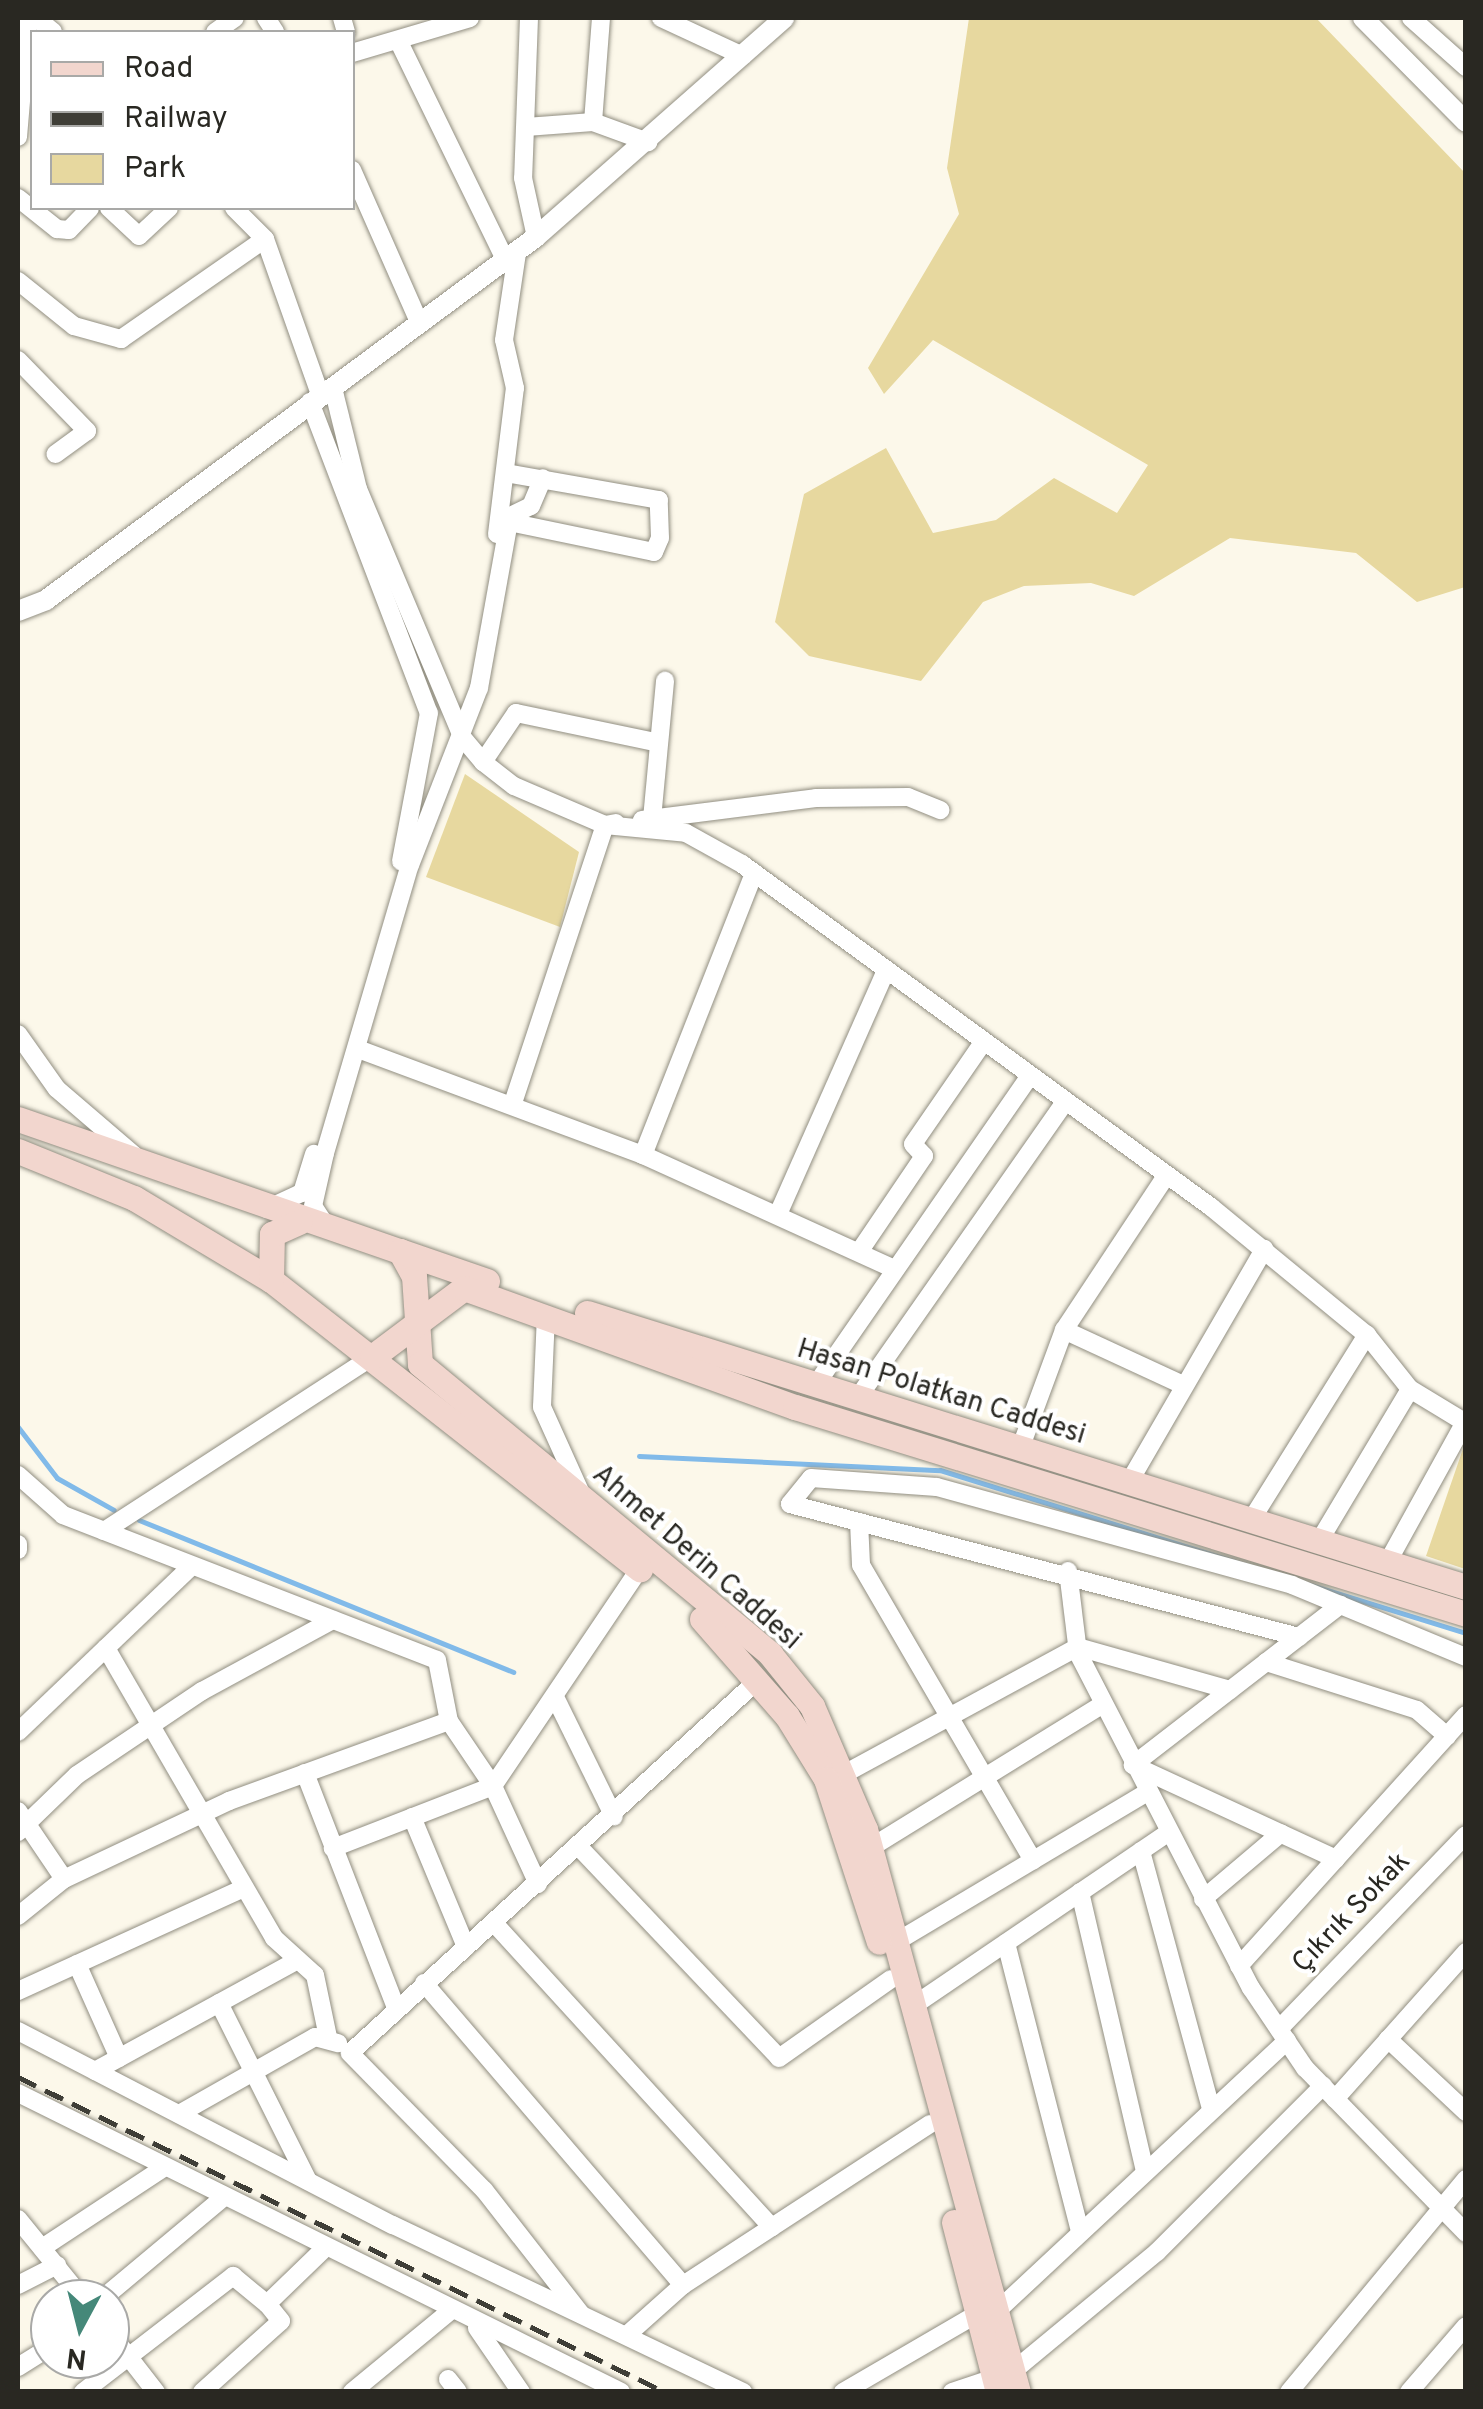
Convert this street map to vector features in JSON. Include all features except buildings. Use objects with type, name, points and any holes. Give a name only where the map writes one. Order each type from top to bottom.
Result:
[{"type":"main road","points":[[18,1119],[299,1222],[400,1251]]},
{"type":"main road","name":"Ahmet Derin Caddesi","points":[[18,1151],[134,1198],[272,1280],[716,1630],[758,1680],[826,1779],[891,1978],[1005,2382]]},
{"type":"main road","points":[[272,1280],[272,1234],[299,1222]]},
{"type":"main road","name":"Hasan Polatkan Caddesi","points":[[400,1251],[814,1386],[1466,1587]]},
{"type":"main road","name":"Ahmet Derin Caddesi","points":[[400,1251],[414,1276],[420,1364],[770,1654],[812,1706],[870,1848],[913,2006],[986,2313]]},
{"type":"main road","name":"Hasan Polatkan Caddesi","points":[[416,1321],[464,1288],[795,1406],[1466,1614]]},
{"type":"main road","points":[[372,1357],[416,1321]]},
{"type":"street","points":[[18,128],[28,18]]},
{"type":"street","points":[[355,52],[470,18]]},
{"type":"street","points":[[529,18],[522,178],[536,238]]},
{"type":"street","points":[[593,122],[601,18]]},
{"type":"street","points":[[661,18],[743,56]]},
{"type":"street","points":[[18,611],[46,600],[536,238],[784,18]]},
{"type":"street","points":[[1363,18],[1466,122]]},
{"type":"street","points":[[1410,18],[1466,67]]},
{"type":"street","points":[[328,1230],[314,1206],[410,864],[462,737],[504,521],[515,388],[504,340],[511,257],[399,42]]},
{"type":"street","points":[[526,127],[593,122],[648,142]]},
{"type":"street","points":[[355,177],[419,322]]},
{"type":"street","points":[[33,210],[58,229],[69,230],[88,210]]},
{"type":"street","points":[[111,210],[140,236],[167,210]]},
{"type":"street","points":[[236,210],[265,239],[428,713],[424,761],[302,1194],[267,1209]]},
{"type":"street","points":[[18,282],[74,326],[121,339],[265,239]]},
{"type":"street","points":[[18,360],[88,431],[54,454]]},
{"type":"street","points":[[321,396],[456,708],[462,737],[483,762],[514,786],[605,825],[686,833],[754,873],[1062,1106],[1264,1249],[1367,1336],[1410,1388],[1465,1423],[1386,1564]]},
{"type":"street","points":[[504,521],[654,552],[659,500],[506,473]]},
{"type":"street","points":[[428,713],[456,708],[471,685],[504,521],[531,506],[543,478]]},
{"type":"street","points":[[652,819],[665,682]]},
{"type":"street","points":[[483,762],[516,713],[659,743]]},
{"type":"street","points":[[424,761],[450,764]]},
{"type":"street","points":[[605,825],[816,798],[908,796],[940,810]]},
{"type":"street","points":[[512,1103],[605,825]]},
{"type":"street","points":[[643,1155],[754,873]]},
{"type":"street","points":[[779,1212],[886,970]]},
{"type":"street","points":[[18,1034],[57,1090],[146,1165]]},
{"type":"street","points":[[859,1252],[924,1156],[914,1144],[982,1044]]},
{"type":"street","points":[[358,1050],[512,1103],[643,1155],[779,1212],[894,1269]]},
{"type":"street","points":[[814,1386],[1028,1078]]},
{"type":"street","points":[[857,1399],[1062,1106]]},
{"type":"street","points":[[1020,1449],[1064,1330],[1166,1176]]},
{"type":"street","points":[[1128,1484],[1264,1249]]},
{"type":"street","points":[[546,1315],[542,1407],[585,1501]]},
{"type":"street","points":[[1064,1330],[1183,1384]]},
{"type":"street","points":[[1250,1522],[1367,1336]]},
{"type":"street","points":[[104,1531],[372,1357]]},
{"type":"street","points":[[1318,1543],[1410,1388]]},
{"type":"street","points":[[18,1475],[64,1515],[437,1660],[449,1722],[494,1786],[538,1884]]},
{"type":"street","points":[[1299,1637],[1068,1570],[790,1504],[811,1478],[937,1487],[1340,1605],[1466,1657]]},
{"type":"street","points":[[859,1522],[861,1565],[1033,1860]]},
{"type":"street","points":[[18,1732],[192,1566]]},
{"type":"street","points":[[333,1848],[494,1786],[556,1699],[640,1568]]},
{"type":"street","points":[[1068,1570],[1078,1648],[1146,1793],[1239,1966],[1283,2035],[1329,2092],[1466,2232]]},
{"type":"street","points":[[1132,1765],[1340,1605]]},
{"type":"street","points":[[64,1879],[21,1821],[146,1728],[333,1620]]},
{"type":"street","points":[[106,1648],[146,1728],[244,1888],[298,1960],[315,1975],[328,2036],[350,2053],[484,2190],[582,2314]]},
{"type":"street","points":[[842,1776],[944,1712],[1078,1648],[1230,1690]]},
{"type":"street","points":[[1266,1662],[1417,1710],[1447,1736]]},
{"type":"street","points":[[350,2053],[614,1817],[758,1680]]},
{"type":"street","points":[[556,1699],[614,1817]]},
{"type":"street","points":[[870,1848],[1103,1704]]},
{"type":"street","points":[[1239,1966],[1466,1716]]},
{"type":"street","points":[[18,1916],[64,1879],[200,1815],[449,1722]]},
{"type":"street","points":[[1132,1765],[1336,1858]]},
{"type":"street","points":[[305,1773],[396,2008]]},
{"type":"street","points":[[896,1942],[1146,1793]]},
{"type":"street","points":[[412,1817],[466,1947]]},
{"type":"street","points":[[913,2006],[1168,1833]]},
{"type":"street","points":[[1203,1899],[1281,1833]]},
{"type":"street","name":"Çıkrık Sokak","points":[[843,2392],[986,2313],[1080,2232],[1283,2035],[1466,1835]]},
{"type":"street","points":[[580,1848],[778,2058],[891,1978]]},
{"type":"street","points":[[1141,1851],[1211,2109]]},
{"type":"street","points":[[18,1991],[244,1888]]},
{"type":"street","points":[[1080,1892],[1144,2171]]},
{"type":"street","points":[[494,1923],[772,2227]]},
{"type":"street","points":[[1006,1943],[1080,2232]]},
{"type":"street","points":[[952,2392],[1005,2382],[1157,2252],[1388,2039],[1466,1952]]},
{"type":"street","points":[[96,2071],[298,1960]]},
{"type":"street","points":[[76,1964],[118,2058]]},
{"type":"street","points":[[424,1983],[683,2285]]},
{"type":"street","points":[[219,2003],[308,2181]]},
{"type":"street","points":[[18,2030],[308,2181],[743,2392]]},
{"type":"street","points":[[179,2114],[251,2071],[328,2036]]},
{"type":"street","points":[[1388,2039],[1466,2112]]},
{"type":"street","points":[[18,2093],[162,2170],[326,2247],[477,2328],[621,2392]]},
{"type":"street","points":[[627,2335],[683,2285],[930,2124]]},
{"type":"street","points":[[42,2248],[162,2170]]},
{"type":"street","points":[[1290,2392],[1466,2179]]},
{"type":"street","points":[[126,2279],[223,2198]]},
{"type":"street","points":[[18,2219],[68,2279]]},
{"type":"street","points":[[267,2304],[326,2247]]},
{"type":"street","points":[[18,2285],[57,2265]]},
{"type":"street","points":[[130,2354],[233,2276],[282,2321],[202,2392]]},
{"type":"street","points":[[352,2392],[448,2312]]},
{"type":"street","points":[[1409,2392],[1466,2326]]},
{"type":"street","points":[[477,2328],[522,2392]]},
{"type":"street","points":[[130,2359],[156,2392]]},
{"type":"green space","points":[[969,18],[1316,18],[1465,173],[1465,587],[1417,602],[1356,553],[1230,538],[1134,596],[1091,583],[1024,586],[983,602],[921,681],[809,656],[775,622],[804,494],[886,448],[933,533],[996,520],[1054,478],[1117,513],[1148,465],[933,340],[884,394],[868,368],[959,214],[947,168]]},
{"type":"green space","points":[[465,774],[579,852],[560,927],[426,877]]},
{"type":"green space","points":[[1465,1443],[1465,1569],[1426,1556]]},
{"type":"waterway","points":[[18,1427],[57,1478],[114,1510]]},
{"type":"waterway","points":[[639,1456],[940,1470],[1466,1633]]},
{"type":"waterway","points":[[139,1520],[513,1672]]},
{"type":"railway","points":[[18,2077],[665,2392]]}]
